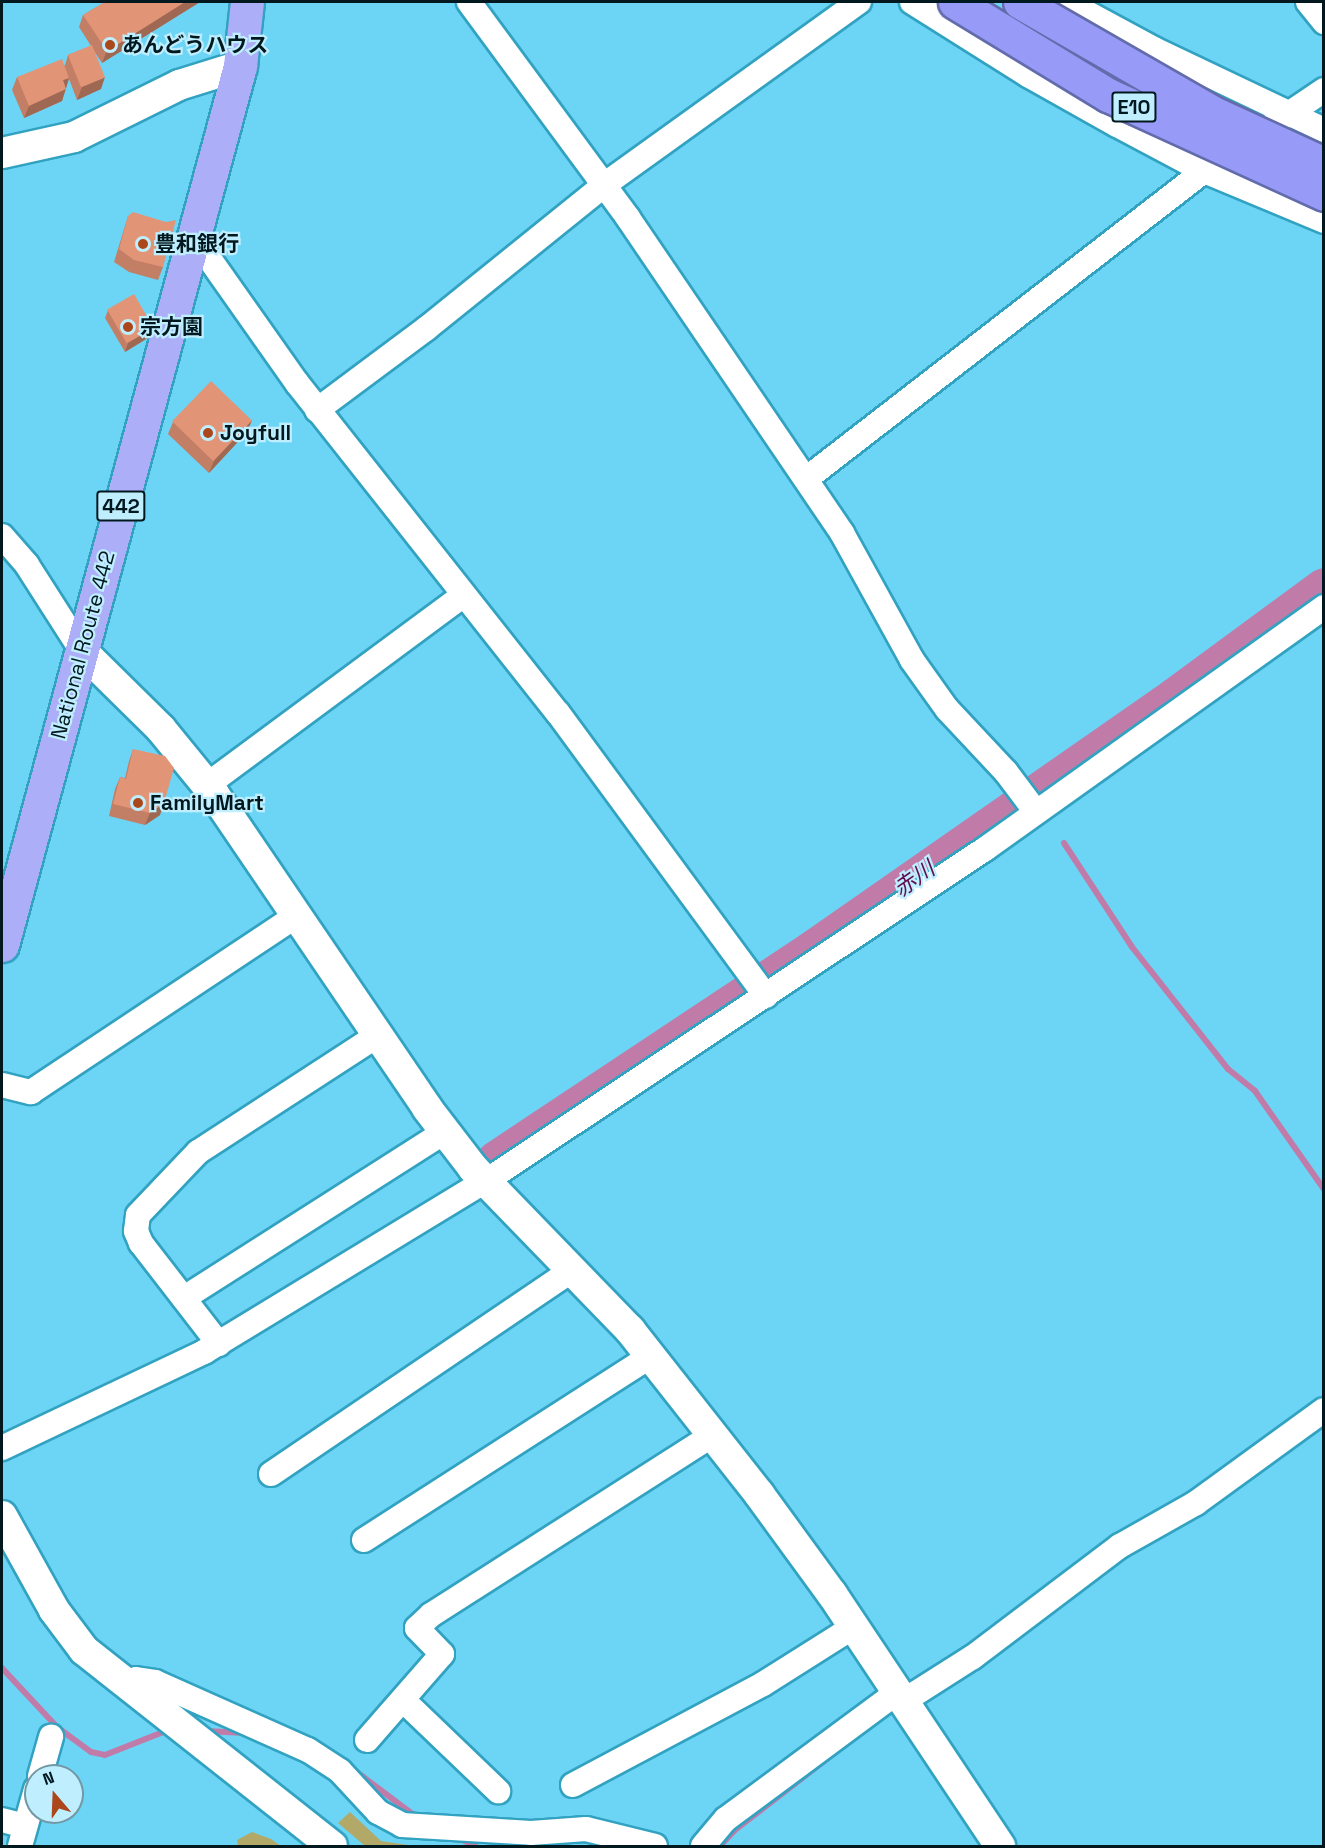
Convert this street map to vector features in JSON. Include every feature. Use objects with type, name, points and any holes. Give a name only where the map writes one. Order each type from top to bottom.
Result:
[{"type":"highway","name":"National Route 442","points":[[240,66],[247,2]]},
{"type":"highway","name":"National Route 442","points":[[2,945],[240,66],[267,2]]},
{"type":"highway","name":"E10","points":[[955,2],[1108,94],[1323,194]]},
{"type":"highway","name":"E10","points":[[1020,2],[1202,107],[1323,164]]},
{"type":"street","points":[[469,2],[604,185],[806,479],[842,533],[912,660],[947,709],[1006,772],[1036,812]]},
{"type":"street","points":[[317,410],[436,321],[604,185],[859,2]]},
{"type":"street","points":[[912,2],[1028,75],[1204,171],[1323,221]]},
{"type":"street","points":[[1067,2],[1323,130]]},
{"type":"street","points":[[1308,2],[1323,22]]},
{"type":"street","points":[[2,153],[74,137],[179,85],[240,66]]},
{"type":"street","points":[[806,479],[1204,171],[1323,90]]},
{"type":"street","points":[[194,237],[317,410],[462,596],[558,713],[766,996]]},
{"type":"street","points":[[2,536],[27,565],[82,651],[161,729],[207,785],[445,1132],[484,1181],[651,1356],[783,1526],[1000,1846]]},
{"type":"street","points":[[207,785],[462,596]]},
{"type":"street","points":[[2,1448],[219,1344],[484,1181],[766,996],[1036,812],[1323,607]]},
{"type":"street","points":[[2,1085],[31,1092],[297,915]]},
{"type":"street","points":[[219,1344],[141,1243],[136,1221],[144,1204],[214,1140],[378,1035]]},
{"type":"street","points":[[184,1298],[445,1132]]},
{"type":"street","points":[[271,1474],[571,1271]]},
{"type":"street","points":[[364,1540],[651,1356]]},
{"type":"street","points":[[703,1846],[726,1819],[899,1697],[973,1657],[1120,1546],[1203,1499],[1323,1410]]},
{"type":"street","points":[[367,1740],[442,1654],[417,1628],[431,1615],[713,1435]]},
{"type":"street","points":[[2,1516],[64,1626],[84,1650],[332,1846]]},
{"type":"street","points":[[573,1785],[742,1695],[853,1627]]},
{"type":"street","points":[[128,1687],[136,1679],[155,1682],[308,1750],[340,1771],[378,1812],[402,1825],[531,1833],[586,1829],[655,1846]]},
{"type":"street","points":[[403,1700],[498,1791]]},
{"type":"street","points":[[43,1764],[51,1737]]},
{"type":"street","points":[[2,1820],[23,1836]]},
{"type":"shaded area","points":[[350,1812],[381,1841],[415,1846],[365,1846],[338,1823]]},
{"type":"shaded area","points":[[252,1832],[271,1839],[281,1846],[238,1846],[237,1840]]},
{"type":"building","name":"あんどうハウス","points":[[105,2],[185,2],[107,51],[83,15]]},
{"type":"building","points":[[92,45],[105,77],[81,87],[68,55]]},
{"type":"building","points":[[62,59],[69,78],[63,80],[66,89],[29,106],[17,77]]},
{"type":"building","name":"豊和銀行","points":[[133,212],[166,222],[176,220],[163,267],[134,260],[119,249],[128,216]]},
{"type":"building","name":"宗方園","points":[[134,294],[154,328],[127,343],[107,310]]},
{"type":"building","name":"Joyfull","points":[[211,381],[252,421],[213,461],[172,421]]},
{"type":"building","name":"FamilyMart","points":[[133,749],[165,756],[174,768],[164,803],[150,813],[113,804],[120,777],[126,779]]},
{"type":"waterway","name":"赤川","points":[[496,1160],[812,950],[1165,704],[1324,587]]},
{"type":"waterway","points":[[1064,843],[1132,947],[1228,1069],[1255,1091],[1324,1189]]},
{"type":"waterway","points":[[2,1668],[57,1727],[91,1752],[105,1755],[168,1730]]},
{"type":"waterway","points":[[205,1731],[246,1733]]},
{"type":"waterway","points":[[720,1846],[735,1830],[845,1745]]},
{"type":"waterway","points":[[354,1770],[415,1816]]},
{"type":"waterway","points":[[456,1837],[475,1846]]},
{"type":"place","name":"あんどうハウス","points":[[110,45]]},
{"type":"place","name":"豊和銀行","points":[[143,244]]},
{"type":"place","name":"宗方園","points":[[128,327]]},
{"type":"place","name":"Joyfull","points":[[208,433]]},
{"type":"place","name":"FamilyMart","points":[[138,803]]}]
